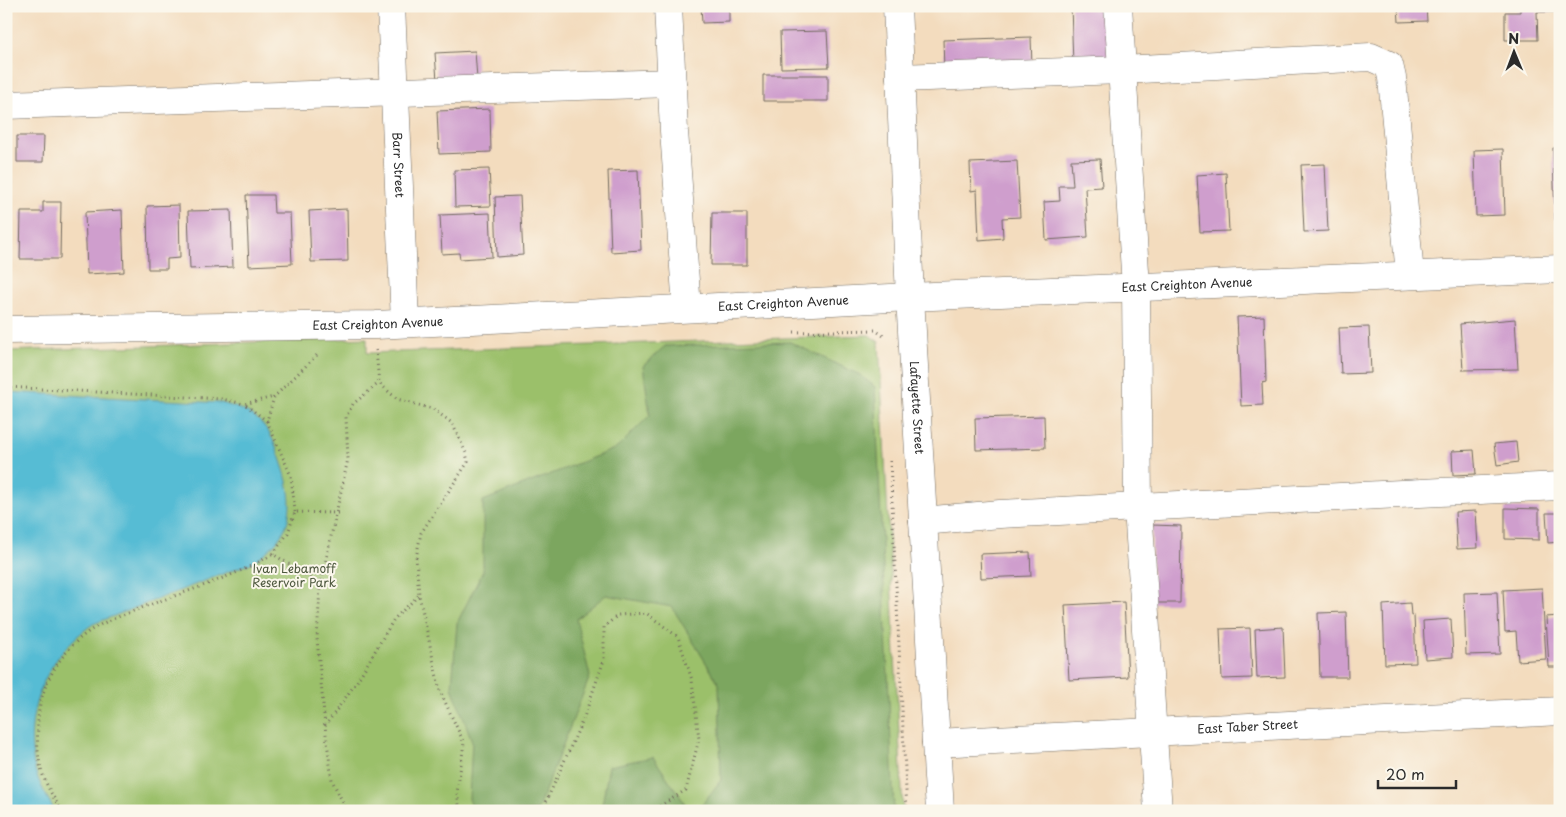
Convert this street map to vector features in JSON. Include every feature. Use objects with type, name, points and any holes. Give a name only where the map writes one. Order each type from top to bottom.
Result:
[{"type":"main road","name":"Barr Street","points":[[391,6],[405,322]]},
{"type":"main road","points":[[668,6],[687,308]]},
{"type":"main road","name":"Lafayette Street","points":[[897,6],[910,297],[940,811]]},
{"type":"main road","points":[[1118,6],[1136,287],[1138,508],[1158,811]]},
{"type":"main road","points":[[900,78],[1122,70],[1371,57],[1389,65],[1392,78],[1410,275]]},
{"type":"main road","points":[[6,105],[672,83]]},
{"type":"main road","name":"East Creighton Avenue","points":[[6,330],[405,322],[910,297],[1560,269]]},
{"type":"main road","points":[[923,521],[1000,514],[1560,486]]},
{"type":"main road","name":"East Taber Street","points":[[936,743],[1560,711]]},
{"type":"path","points":[[786,332],[875,330],[884,336],[885,346]]},
{"type":"path","points":[[244,404],[274,397],[326,349]]},
{"type":"path","points":[[347,811],[332,780],[325,726],[317,639],[320,584],[338,513],[348,459],[346,418],[353,404],[379,382],[397,398],[433,409],[452,423],[468,462],[421,532],[416,558],[419,595],[440,691],[464,743],[456,793],[460,811]]},
{"type":"path","points":[[6,387],[222,399],[244,404],[267,420],[291,476],[295,495],[295,512],[288,533],[273,554],[251,567],[115,619],[89,631],[63,656],[43,691],[38,711],[37,747],[43,778],[62,811]]},
{"type":"path","points":[[267,420],[274,397]]},
{"type":"path","points":[[890,454],[907,811]]},
{"type":"path","points":[[295,512],[338,513]]},
{"type":"path","points":[[273,554],[320,584]]},
{"type":"path","points":[[325,726],[356,683],[394,619],[419,595]]},
{"type":"path","points":[[542,811],[584,717],[604,660],[604,627],[618,615],[646,613],[678,637],[692,680],[699,739],[686,790],[652,811]]},
{"type":"green space","name":"Ivan Lebamoff Reservoir Park","points":[[869,335],[879,342],[903,811],[6,811],[6,351],[367,338],[367,353]]},
{"type":"green space","points":[[790,342],[860,375],[875,387],[894,811],[697,811],[721,780],[719,684],[672,607],[606,595],[576,619],[590,676],[537,811],[474,811],[469,799],[472,741],[452,687],[457,623],[483,571],[483,501],[617,448],[650,415],[643,366],[665,346]]},
{"type":"green space","points":[[653,757],[690,811],[601,811],[609,766]]},
{"type":"water","points":[[6,392],[222,403],[236,407],[262,423],[269,433],[281,461],[289,493],[290,506],[284,531],[265,553],[251,563],[93,624],[76,637],[62,652],[42,687],[35,707],[32,727],[35,769],[55,811],[6,811]]},
{"type":"building","points":[[701,6],[729,6],[729,22],[702,23]]},
{"type":"building","points":[[785,6],[843,6],[843,8],[785,11]]},
{"type":"building","points":[[1071,6],[1108,6],[1111,63],[1073,64]]},
{"type":"building","points":[[1398,6],[1426,6],[1427,21],[1399,22]]},
{"type":"building","points":[[1520,6],[1560,6],[1560,12],[1537,12],[1538,40],[1505,40],[1505,12],[1520,12]]},
{"type":"building","points":[[827,31],[829,67],[781,68],[780,32]]},
{"type":"building","points":[[1031,37],[1032,66],[944,69],[943,40]]},
{"type":"building","points":[[475,51],[477,79],[437,81],[435,53]]},
{"type":"building","points":[[763,75],[828,75],[828,101],[763,101]]},
{"type":"building","points":[[490,109],[491,152],[439,154],[437,111]]},
{"type":"building","points":[[1557,130],[1560,130],[1560,220],[1555,220],[1553,148],[1558,148]]},
{"type":"building","points":[[17,136],[44,136],[43,162],[17,162]]},
{"type":"building","points":[[1503,149],[1505,215],[1476,216],[1474,150]]},
{"type":"building","points":[[1100,159],[1102,187],[1085,188],[1088,237],[1046,240],[1044,202],[1060,201],[1059,186],[1073,186],[1071,160]]},
{"type":"building","points":[[1017,161],[1020,217],[1002,218],[1003,238],[979,240],[977,190],[971,191],[970,163]]},
{"type":"building","points":[[1325,164],[1328,231],[1304,232],[1301,165]]},
{"type":"building","points":[[489,169],[491,206],[455,207],[454,170]]},
{"type":"building","points":[[638,170],[641,250],[611,252],[608,171]]},
{"type":"building","points":[[1226,173],[1229,231],[1200,232],[1197,175]]},
{"type":"building","points":[[246,195],[273,195],[274,213],[290,213],[292,264],[249,266]]},
{"type":"building","points":[[520,196],[523,255],[497,257],[495,197]]},
{"type":"building","points":[[43,202],[61,202],[60,259],[20,259],[21,212],[43,212]]},
{"type":"building","points":[[179,205],[180,258],[167,259],[167,269],[148,269],[147,206]]},
{"type":"building","points":[[347,209],[348,261],[311,262],[309,211]]},
{"type":"building","points":[[122,210],[124,272],[87,274],[85,212]]},
{"type":"building","points":[[231,210],[233,267],[190,269],[188,211]]},
{"type":"building","points":[[490,213],[492,257],[460,259],[459,253],[442,254],[440,215]]},
{"type":"building","points":[[712,213],[747,213],[747,265],[711,265]]},
{"type":"building","points":[[1264,316],[1266,382],[1262,383],[1263,405],[1241,406],[1237,317]]},
{"type":"building","points":[[1515,319],[1518,369],[1463,370],[1460,324]]},
{"type":"building","points":[[1369,327],[1371,373],[1341,374],[1339,328]]},
{"type":"building","points":[[1044,416],[1045,448],[976,450],[975,418]]},
{"type":"building","points":[[1516,442],[1518,462],[1497,465],[1494,444]]},
{"type":"building","points":[[1474,450],[1476,474],[1453,475],[1452,451]]},
{"type":"building","points":[[1505,508],[1539,509],[1539,540],[1505,539]]},
{"type":"building","points":[[1476,511],[1478,548],[1457,549],[1455,512]]},
{"type":"building","points":[[1546,513],[1560,513],[1560,542],[1548,543]]},
{"type":"building","points":[[1152,525],[1181,526],[1180,603],[1152,603]]},
{"type":"building","points":[[1030,552],[1031,576],[981,578],[980,554]]},
{"type":"building","points":[[1542,588],[1546,659],[1518,661],[1516,631],[1505,632],[1503,590]]},
{"type":"building","points":[[1497,592],[1500,654],[1466,655],[1464,593]]},
{"type":"building","points":[[1124,602],[1128,677],[1069,680],[1065,605]]},
{"type":"building","points":[[1410,603],[1411,616],[1414,615],[1416,663],[1385,664],[1383,605]]},
{"type":"building","points":[[1346,612],[1348,677],[1320,677],[1318,613]]},
{"type":"building","points":[[1560,616],[1560,667],[1549,667],[1546,617]]},
{"type":"building","points":[[1451,619],[1453,657],[1425,659],[1423,621]]},
{"type":"building","points":[[1283,627],[1285,677],[1257,678],[1255,629]]},
{"type":"building","points":[[1250,628],[1252,678],[1222,679],[1220,629]]}]
